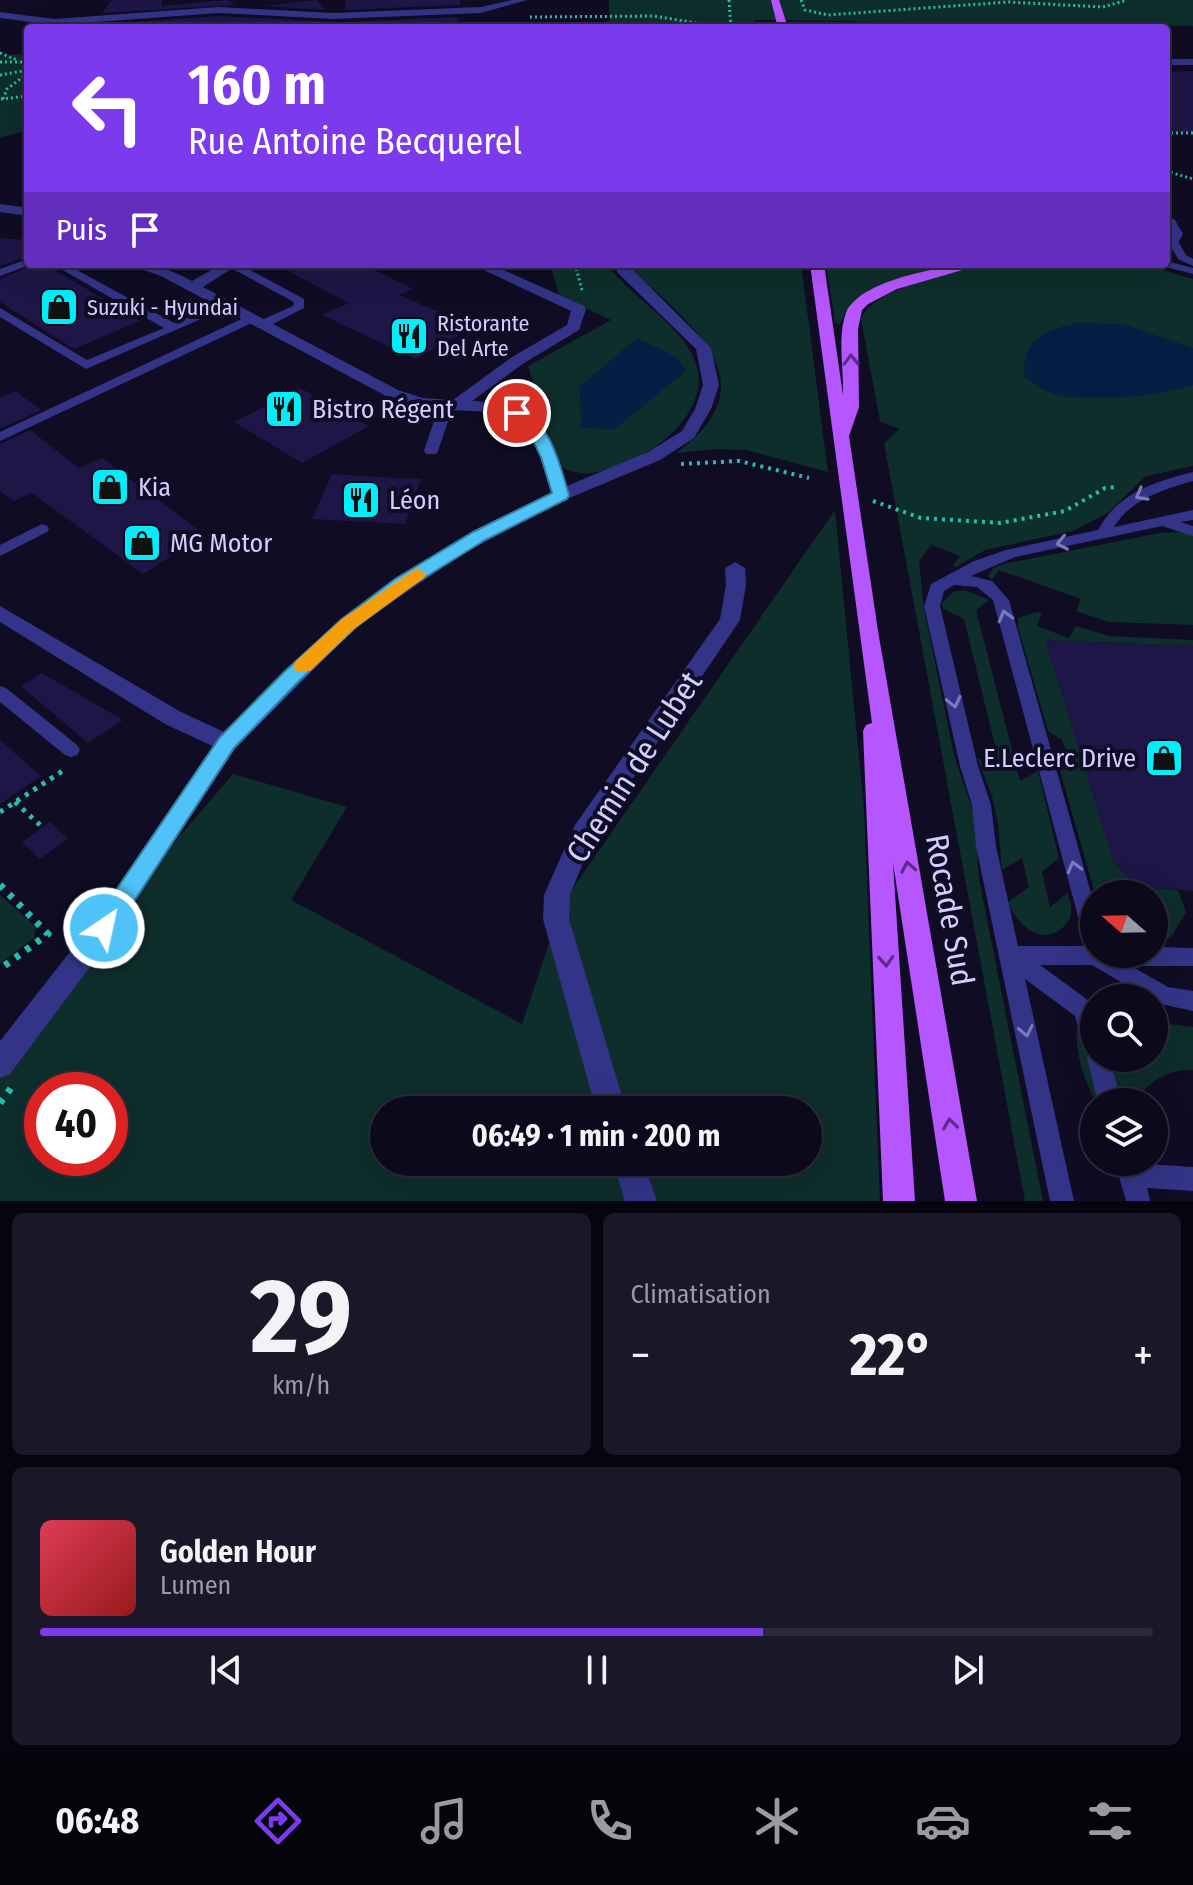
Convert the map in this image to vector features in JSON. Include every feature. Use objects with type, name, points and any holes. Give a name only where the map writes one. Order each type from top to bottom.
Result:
[{"type":"main road","points":[[775,0],[782,24]]},
{"type":"main road","name":"Rocade Sud","points":[[818,268],[868,631],[961,1201]]},
{"type":"main road","points":[[842,436],[852,412],[851,325],[856,307],[871,295],[887,289],[962,268]]},
{"type":"main road","name":"Rocade Sud","points":[[868,631],[899,1201]]},
{"type":"street","points":[[0,15],[54,22],[241,5],[347,15],[481,10],[523,0]]},
{"type":"street","points":[[1170,62],[1193,62]]},
{"type":"street","points":[[0,208],[24,211]]},
{"type":"street","points":[[1170,222],[1178,236],[1170,246]]},
{"type":"street","points":[[148,268],[166,273],[392,393],[417,402],[517,413],[530,422],[549,457],[561,495]]},
{"type":"street","points":[[192,287],[227,268]]},
{"type":"street","points":[[452,405],[574,327],[579,309],[487,268]]},
{"type":"street","points":[[9,1071],[227,743],[348,623],[402,584],[491,529],[561,495],[654,456],[688,434],[703,409],[711,385],[703,348],[624,268]]},
{"type":"street","name":"Chemin de Lubet","points":[[607,1096],[556,919],[557,895],[584,832],[730,620],[736,585],[735,568]]},
{"type":"street","points":[[0,613],[173,718],[227,743]]},
{"type":"street","points":[[633,1176],[641,1201]]},
{"type":"lane","points":[[1170,246],[1193,263]]},
{"type":"lane","points":[[0,273],[24,264]]},
{"type":"lane","points":[[1170,265],[1193,271]]},
{"type":"lane","points":[[65,268],[173,328]]},
{"type":"lane","points":[[0,437],[255,322],[298,308],[300,301],[241,268]]},
{"type":"lane","points":[[0,312],[86,365],[227,305]]},
{"type":"lane","points":[[431,451],[452,405]]},
{"type":"lane","points":[[1103,534],[1109,521],[1138,493],[1193,476]]},
{"type":"lane","points":[[1062,1201],[986,846],[986,824],[969,766],[932,606],[937,588],[979,565],[1011,553],[1193,515]]},
{"type":"lane","points":[[1160,521],[1193,531]]},
{"type":"lane","points":[[0,551],[42,529]]},
{"type":"lane","points":[[951,580],[986,584],[995,589],[1001,600],[1080,892]]},
{"type":"lane","points":[[0,692],[71,750]]},
{"type":"lane","points":[[1010,955],[1080,952]]},
{"type":"lane","points":[[1010,955],[1080,1007]]},
{"type":"lane","points":[[1168,955],[1193,957]]},
{"type":"lane","points":[[1122,968],[1164,996],[1193,1001]]},
{"type":"lane","points":[[1168,1175],[1193,1179]]},
{"type":"lane","points":[[1131,1176],[1138,1201]]},
{"type":"path","points":[[729,0],[729,24]]},
{"type":"path","points":[[801,0],[805,10],[823,14],[1008,2],[1103,7],[1127,0]]},
{"type":"path","points":[[530,17],[638,14],[714,24]]},
{"type":"path","points":[[0,53],[22,62]]},
{"type":"path","points":[[0,62],[22,62]]},
{"type":"path","points":[[0,75],[24,72]]},
{"type":"path","points":[[1,99],[7,89],[24,74]]},
{"type":"path","points":[[1,99],[24,96]]},
{"type":"path","points":[[1170,133],[1193,133]]},
{"type":"path","points":[[1170,172],[1193,179]]},
{"type":"path","points":[[669,466],[739,461],[809,478]]},
{"type":"path","points":[[873,501],[921,518],[1000,523],[1065,511],[1105,488],[1122,486],[1138,493]]},
{"type":"path","points":[[0,812],[81,759],[71,750]]},
{"type":"path","points":[[15,802],[40,825]]},
{"type":"path","points":[[0,885],[48,934],[0,969]]},
{"type":"path","points":[[0,1103],[9,1071]]},
{"type":"green space","points":[[609,0],[1193,0],[1193,26],[755,20],[752,24],[610,24]]},
{"type":"green space","points":[[24,54],[24,131],[0,138],[0,55]]},
{"type":"green space","points":[[551,268],[610,268],[674,330],[689,348],[697,368],[698,389],[689,412],[678,427],[649,450],[605,470],[586,473],[558,465],[528,366],[611,320],[559,295]]},
{"type":"green space","points":[[633,268],[802,268],[828,472],[746,450],[676,453],[704,427],[718,403],[721,380],[713,357],[699,335]]},
{"type":"green space","points":[[827,268],[947,268],[869,290],[852,303],[839,325],[835,322]]},
{"type":"green space","points":[[974,268],[1156,268],[1193,279],[1193,466],[1146,476],[1109,512],[1073,531],[985,550],[956,567],[953,566],[960,556],[931,545],[919,562],[924,609],[954,755],[974,814],[979,879],[1043,1201],[1025,1201],[884,443],[899,429],[880,421],[861,320],[869,308],[882,298],[939,276]]},
{"type":"green space","points":[[835,510],[864,809],[880,1201],[0,1201],[0,1047],[233,774],[347,807],[291,900],[522,1024],[562,904]]},
{"type":"green space","points":[[1160,533],[1193,535],[1193,625],[1109,622],[1076,611],[1081,599],[999,570],[992,580],[988,576],[993,568],[1003,564]]},
{"type":"green space","points":[[965,590],[989,600],[976,610],[1020,781],[1038,771],[1059,858],[1042,872],[1050,907],[1068,893],[1071,907],[1067,923],[1054,933],[1037,934],[1030,930],[1017,918],[1008,902],[1029,887],[1022,858],[1002,870],[992,796],[977,758],[1001,770],[964,619],[943,609],[942,603],[953,592]]},
{"type":"green space","points":[[1042,613],[1037,626],[1069,638],[1076,626],[1109,636],[1193,640],[1193,646],[1046,640],[1114,863],[1133,880],[1091,880],[1057,760],[1071,765],[1062,740],[1048,731],[1018,618]]},
{"type":"green space","points":[[1168,889],[1178,890],[1186,912],[1168,938]]},
{"type":"green space","points":[[0,895],[36,927],[34,938],[0,964]]},
{"type":"green space","points":[[1080,1020],[1080,1060],[1077,1047]]},
{"type":"green space","points":[[1168,1024],[1193,1027],[1193,1070],[1167,1074],[1146,1088],[1090,1088],[1084,1072],[1168,1072]]},
{"type":"water","points":[[1077,323],[1123,324],[1193,348],[1193,385],[1149,395],[1084,398],[1051,393],[1025,377],[1027,354],[1037,339],[1055,329]]},
{"type":"water","points":[[637,338],[677,357],[686,371],[615,429],[581,428],[580,386]]},
{"type":"building","points":[[112,0],[162,0],[162,6],[227,0],[235,5],[102,13]]},
{"type":"building","points":[[317,0],[326,10],[263,6]]},
{"type":"building","points":[[346,0],[460,0],[460,5],[345,10]]},
{"type":"building","points":[[219,16],[339,24],[106,24]]},
{"type":"building","points":[[458,17],[457,24],[343,24],[343,22]]},
{"type":"building","points":[[1193,71],[1193,132],[1170,132],[1170,72]]},
{"type":"building","points":[[0,238],[24,240],[24,257],[0,266]]},
{"type":"building","points":[[26,268],[52,268],[140,321],[74,349],[0,302],[0,279]]},
{"type":"building","points":[[283,268],[371,268],[413,289],[399,295],[446,315],[437,320],[448,324],[442,327],[459,335],[415,359],[322,315],[349,303]]},
{"type":"building","points":[[300,388],[369,426],[302,463],[234,422]]},
{"type":"building","points":[[15,391],[41,410],[0,429],[0,398]]},
{"type":"building","points":[[30,430],[79,468],[102,458],[205,535],[143,574],[32,493],[14,501],[0,491],[0,444]]},
{"type":"building","points":[[332,474],[421,479],[405,524],[312,519]]},
{"type":"building","points":[[1045,640],[1193,646],[1193,891],[1168,889],[1168,880],[1131,880],[1114,863]]},
{"type":"building","points":[[42,673],[123,720],[88,743],[21,686]]},
{"type":"building","points":[[0,740],[41,776],[0,804]]},
{"type":"building","points":[[50,822],[68,839],[40,859],[22,842]]},
{"type":"slow traffic","points":[[303,666],[348,623],[417,574]]},
{"type":"place","name":"Suzuki - Hyundai","points":[[59,307]]},
{"type":"place","name":"Ristorante Del Arte","points":[[409,336]]},
{"type":"place","name":"Bistro Régent","points":[[284,409]]},
{"type":"place","name":"Kia","points":[[110,487]]},
{"type":"place","name":"Léon","points":[[361,500]]},
{"type":"place","name":"MG Motor","points":[[142,543]]},
{"type":"place","name":"E.Leclerc Drive","points":[[1164,758]]},
{"type":"route","points":[[104,928],[227,743],[291,677],[348,623],[402,584],[479,536],[561,495],[549,457],[534,428],[517,413]]}]
